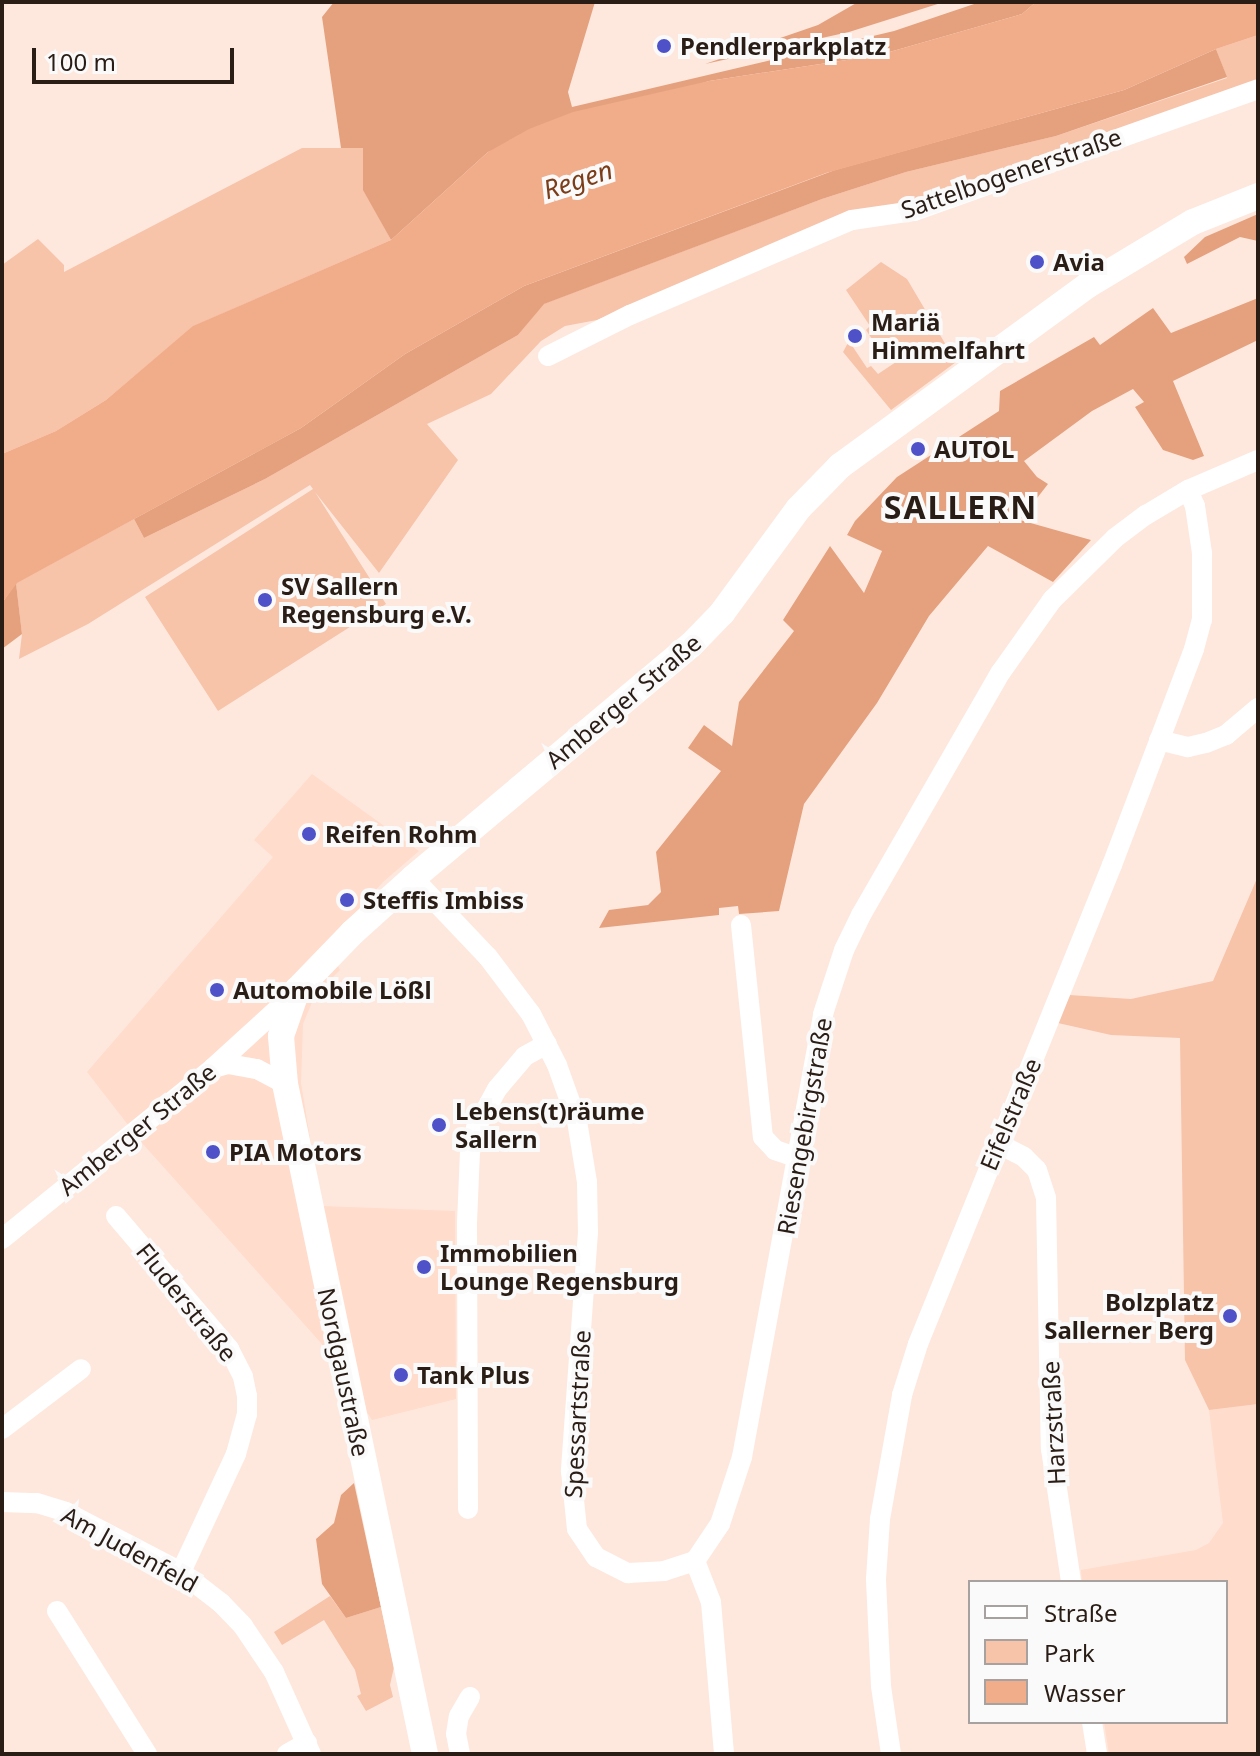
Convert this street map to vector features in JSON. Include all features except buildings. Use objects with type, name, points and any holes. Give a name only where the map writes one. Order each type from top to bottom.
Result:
[{"type":"main road","name":"Amberger Straße","points":[[297,990],[352,933],[413,878],[691,645],[722,613],[798,509],[840,466],[1088,285],[1193,222],[1258,196]]},
{"type":"main road","name":"Nordgaustraße","points":[[297,990],[281,1036],[285,1084],[425,1754]]},
{"type":"street","name":"Sattelbogenerstraße","points":[[548,356],[630,315],[852,220],[914,211],[1258,89]]},
{"type":"street","name":"Riesengebirgstraße","points":[[695,1561],[720,1524],[742,1457],[823,1014],[844,950],[978,712],[1024,637],[1081,570],[1124,531],[1188,490],[1258,460]]},
{"type":"street","name":"Eifelstraße","points":[[891,1754],[881,1686],[876,1579],[889,1454],[918,1344],[1180,690],[1202,620],[1202,553],[1195,506],[1188,490]]},
{"type":"street","points":[[1159,740],[1176,746],[1206,743],[1235,729],[1258,708]]},
{"type":"street","name":"Spessartstraße","points":[[413,878],[488,957],[531,1014],[547,1044],[577,1121],[587,1182],[588,1232],[571,1471],[577,1529],[596,1557],[628,1573],[664,1571],[695,1561]]},
{"type":"street","points":[[741,925],[763,1137],[775,1150],[798,1158]]},
{"type":"street","name":"Amberger Straße","points":[[2,1239],[213,1068],[297,990]]},
{"type":"street","points":[[468,1509],[470,1152],[476,1128],[497,1089],[525,1056],[547,1044]]},
{"type":"street","points":[[213,1068],[228,1064],[257,1069],[285,1084]]},
{"type":"street","name":"Harzstraße","points":[[997,1143],[1024,1157],[1037,1170],[1046,1198],[1051,1449],[1071,1580]]},
{"type":"street","name":"Fluderstraße","points":[[116,1216],[229,1349],[243,1377],[247,1396],[247,1414],[239,1445],[181,1572]]},
{"type":"street","points":[[2,1429],[81,1369]]},
{"type":"street","name":"Am Judenfeld","points":[[2,1502],[52,1506],[181,1572],[243,1626],[274,1672],[309,1748]]},
{"type":"street","points":[[695,1561],[711,1602],[724,1754]]},
{"type":"street","points":[[57,1611],[147,1754]]},
{"type":"street","points":[[460,1754],[456,1734],[459,1716],[470,1697]]},
{"type":"street","points":[[1092,1724],[1097,1754]]},
{"type":"street","points":[[287,1754],[309,1748]]},
{"type":"shaded area","points":[[334,2],[595,2],[568,92],[572,107],[894,31],[980,2],[1036,2],[1022,14],[879,55],[709,81],[488,152],[391,240],[363,190],[363,148],[341,148],[322,17]]},
{"type":"shaded area","points":[[858,2],[944,2],[849,32],[705,64],[818,25]]},
{"type":"shaded area","points":[[1216,49],[1227,77],[1056,136],[906,172],[822,199],[544,304],[518,335],[265,479],[144,538],[134,519],[301,428],[405,354],[524,286],[835,170],[1124,90]]},
{"type":"shaded area","points":[[1258,214],[1258,241],[1240,237],[1187,264],[1184,257],[1205,237]]},
{"type":"shaded area","points":[[1258,298],[1258,340],[1173,381],[1204,456],[1193,460],[1163,450],[1135,407],[1144,402],[1133,389],[1092,411],[1024,461],[1037,477],[1048,484],[1020,520],[1091,540],[1053,582],[988,546],[929,616],[877,703],[804,804],[779,911],[739,914],[738,906],[719,908],[719,915],[599,928],[609,910],[648,905],[661,892],[656,852],[721,771],[688,748],[704,725],[732,746],[739,702],[794,631],[783,620],[830,546],[864,593],[882,551],[847,535],[855,521],[897,477],[999,411],[1000,391],[1094,337],[1100,345],[1153,308],[1171,333]]},
{"type":"shaded area","points":[[16,583],[22,634],[2,649],[2,603]]},
{"type":"shaded area","points":[[312,774],[419,851],[383,882],[327,944],[340,970],[315,995],[303,1024],[301,1083],[321,1206],[455,1211],[456,1399],[372,1420],[321,1343],[142,1143],[87,1072],[273,857],[254,840]]},
{"type":"shaded area","points":[[1258,1404],[1258,1754],[1109,1754],[1104,1724],[1228,1724],[1228,1580],[1082,1580],[1081,1570],[1196,1550],[1209,1543],[1223,1523],[1209,1410]]},
{"type":"shaded area","points":[[354,1483],[381,1607],[346,1618],[322,1584],[316,1539],[334,1523],[341,1495]]},
{"type":"green space","points":[[1258,35],[1258,82],[938,194],[884,207],[597,320],[565,326],[541,341],[491,394],[427,424],[458,460],[379,573],[315,492],[386,604],[218,711],[145,597],[313,489],[310,485],[88,624],[19,659],[22,634],[16,583],[134,519],[144,538],[265,479],[518,335],[543,304],[822,199],[906,172],[1056,136],[1227,78],[1216,49]]},
{"type":"green space","points":[[302,148],[363,148],[364,190],[391,240],[194,326],[106,400],[56,431],[2,454],[2,265],[38,239],[64,265],[64,272]]},
{"type":"green space","points":[[881,262],[907,279],[956,362],[891,410],[843,352],[849,341],[867,368],[871,366],[878,374],[896,362],[888,351],[882,354],[866,330],[870,326],[846,290]]},
{"type":"green space","points":[[1258,876],[1258,1404],[1209,1410],[1185,1360],[1180,1038],[1111,1035],[1058,1023],[1069,995],[1131,999],[1213,981]]},
{"type":"green space","points":[[330,1596],[346,1618],[381,1607],[394,1667],[390,1685],[393,1697],[366,1711],[357,1696],[361,1694],[355,1670],[324,1620],[282,1645],[274,1632]]},
{"type":"water","name":"Regen","points":[[1036,2],[1258,2],[1258,35],[1216,49],[1124,90],[826,173],[524,286],[405,354],[301,428],[17,583],[2,603],[2,454],[56,431],[106,400],[193,326],[391,240],[488,152],[529,129],[573,112],[709,81],[879,55],[1022,14]]},
{"type":"place","name":"Pendlerparkplatz","points":[[664,46]]},
{"type":"place","name":"Avia","points":[[1037,262]]},
{"type":"place","name":"Mariä Himmelfahrt","points":[[855,336]]},
{"type":"place","name":"AUTOL","points":[[918,449]]},
{"type":"place","name":"SV Sallern Regensburg e.V.","points":[[265,600]]},
{"type":"place","name":"Reifen Rohm","points":[[309,834]]},
{"type":"place","name":"Steffis Imbiss","points":[[347,900]]},
{"type":"place","name":"Automobile Lößl","points":[[217,990]]},
{"type":"place","name":"Lebens(t)räume Sallern","points":[[439,1125]]},
{"type":"place","name":"PIA Motors","points":[[213,1152]]},
{"type":"place","name":"Immobilien Lounge Regensburg","points":[[424,1267]]},
{"type":"place","name":"Bolzplatz Sallerner Berg","points":[[1230,1316]]},
{"type":"place","name":"Tank Plus","points":[[401,1375]]},
{"type":"district","name":"SALLERN","points":[[961,507]]}]
